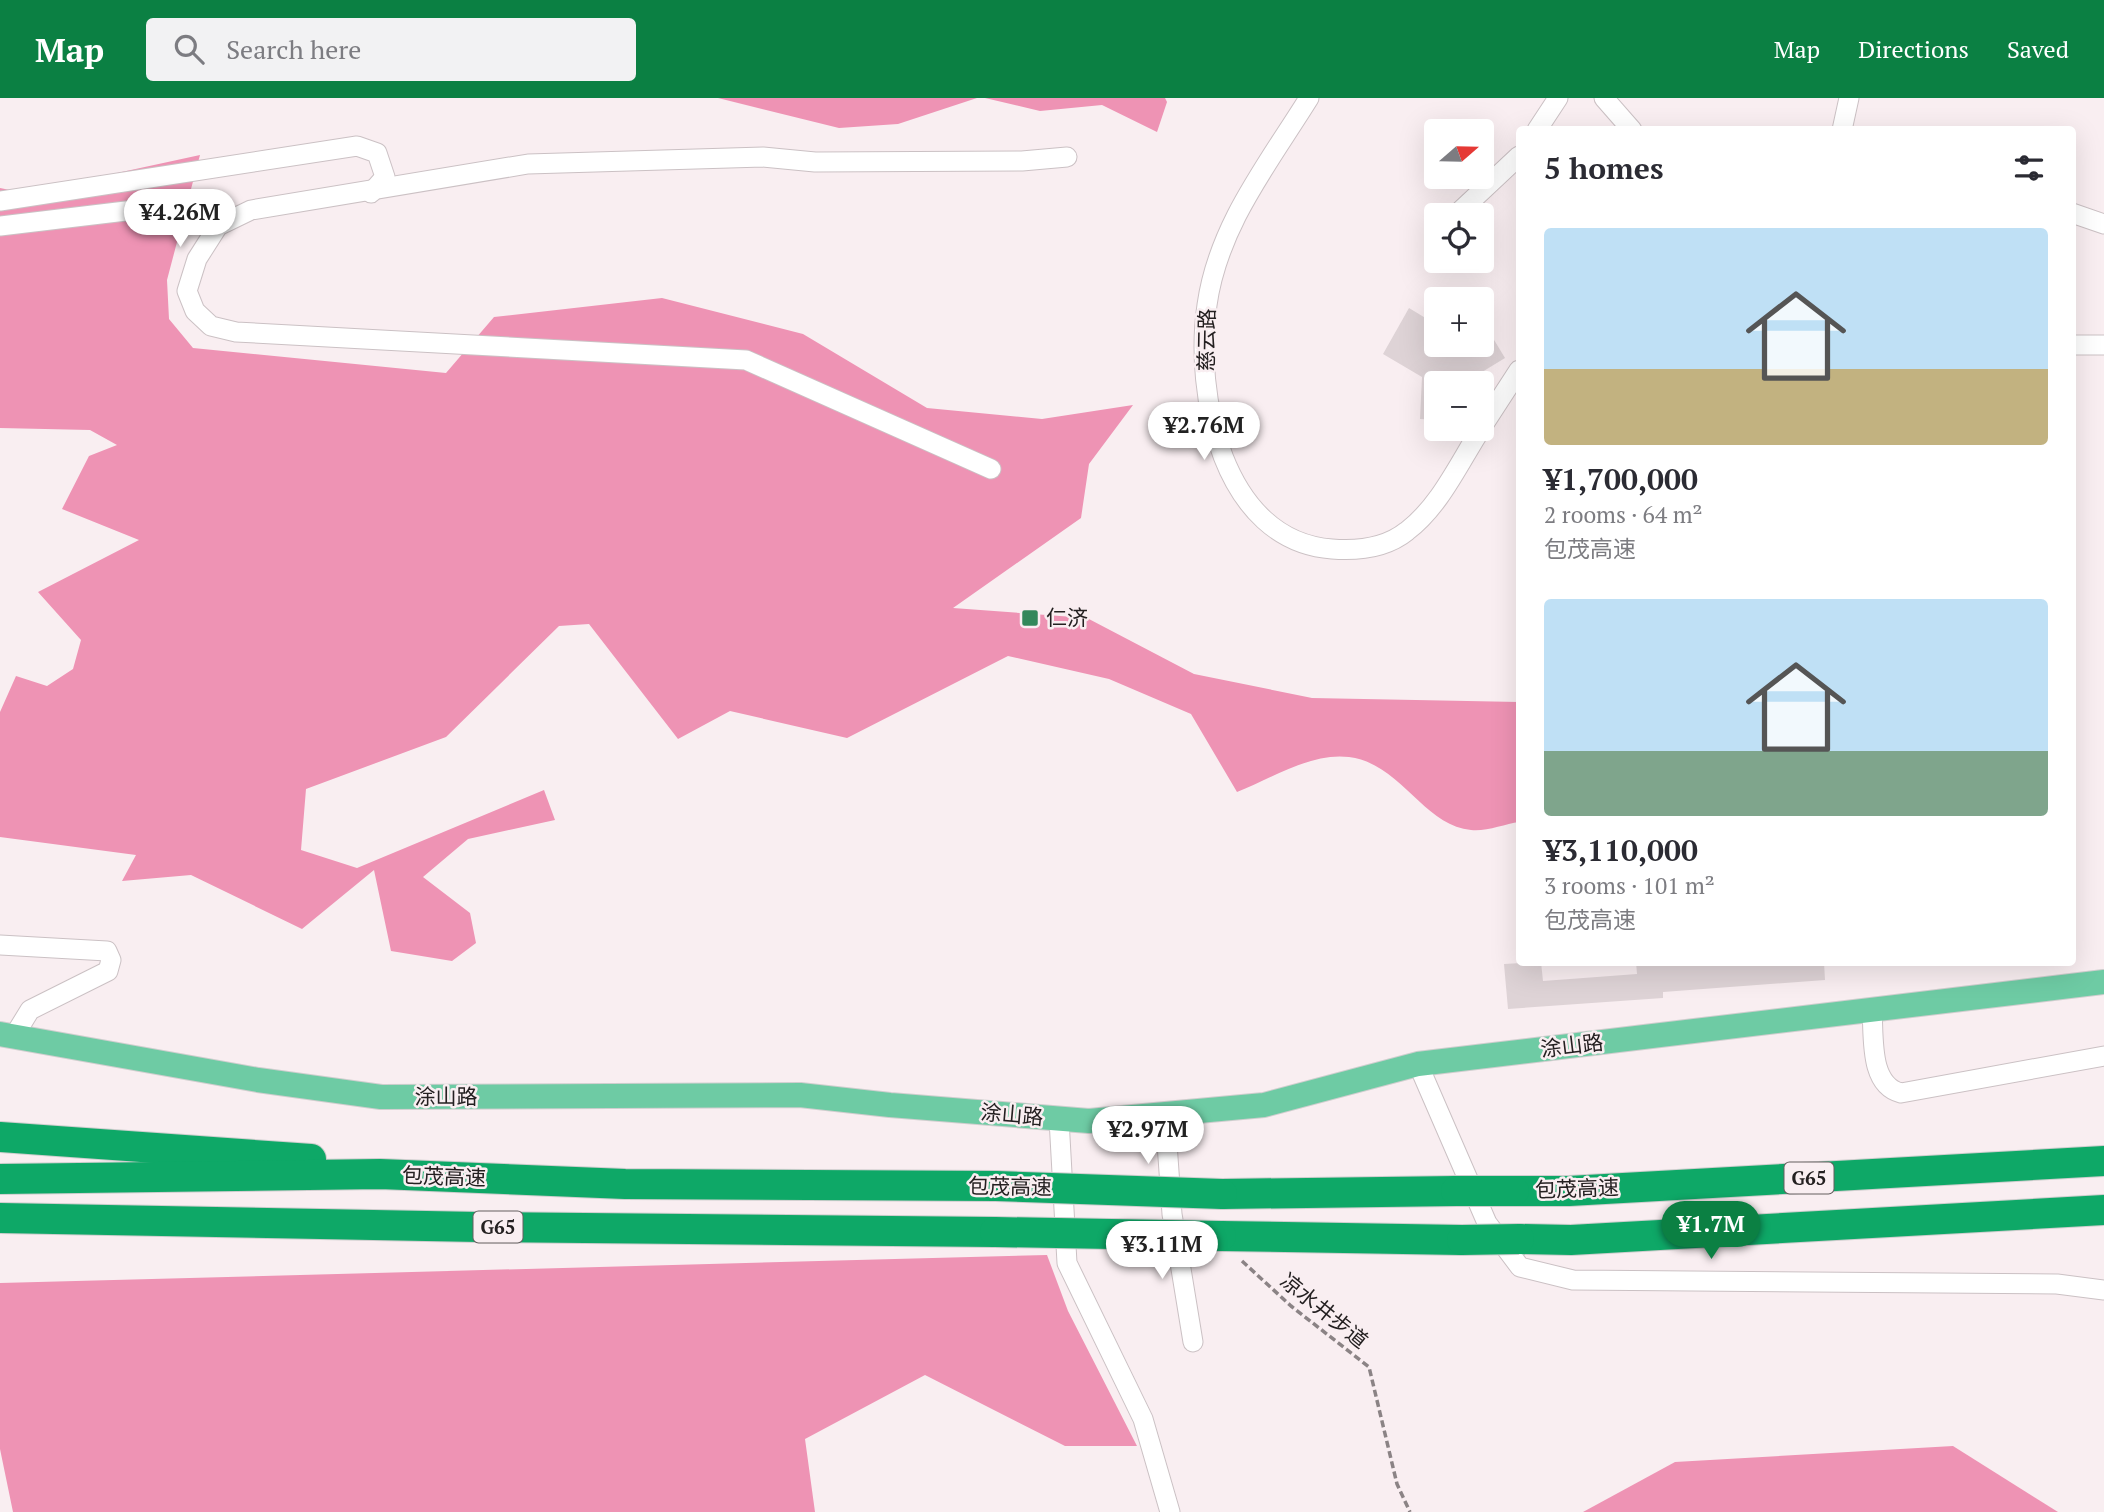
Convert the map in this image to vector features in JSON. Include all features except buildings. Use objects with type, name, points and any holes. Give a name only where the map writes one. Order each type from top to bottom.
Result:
[{"type":"highway","points":[[0,1137],[215,1150],[541,1181]]},
{"type":"highway","name":"包茂高速","points":[[0,1179],[380,1174],[625,1184],[996,1186],[1222,1194],[1569,1191],[2104,1161]]},
{"type":"highway","name":"G65","points":[[0,1218],[479,1227],[995,1231],[1227,1245],[1571,1240],[2104,1210]]},
{"type":"highway","points":[[0,1235],[479,1227]]},
{"type":"main road","name":"涂山路","points":[[7,1035],[245,1078],[381,1097],[800,1095],[1089,1121],[1264,1105],[1419,1064],[2104,982]]},
{"type":"street","name":"慈云路","points":[[1309,98],[1233,219],[1217,259],[1207,302],[1203,336],[1212,415],[1225,462],[1244,501],[1276,531],[1310,547],[1346,550],[1379,546],[1406,532],[1429,510],[1474,441]]},
{"type":"street","points":[[1540,126],[1558,98]]},
{"type":"street","points":[[1604,98],[1628,126]]},
{"type":"street","points":[[1843,126],[1849,98]]},
{"type":"street","points":[[0,201],[357,146],[377,153],[385,177],[371,192]]},
{"type":"street","points":[[991,469],[746,360],[236,332],[211,326],[195,311],[187,292],[197,259],[218,226],[251,210],[527,164],[764,157],[815,162],[1022,161],[1067,157]]},
{"type":"street","points":[[1469,203],[1516,159]]},
{"type":"street","points":[[0,226],[176,205],[204,208],[228,221]]},
{"type":"street","points":[[2076,214],[2104,223]]},
{"type":"street","points":[[2076,345],[2104,345]]},
{"type":"street","name":"慈云路","points":[[1494,409],[1516,375]]},
{"type":"street","points":[[0,945],[107,951],[111,960],[108,971],[30,1010],[7,1035]]},
{"type":"street","points":[[1872,1011],[1881,1080],[1893,1091],[1901,1093],[2104,1056]]},
{"type":"street","points":[[1419,1064],[1487,1223],[1520,1267],[1573,1280],[2057,1284],[2104,1290]]},
{"type":"street","points":[[1165,1115],[1172,1214],[1193,1342]]},
{"type":"street","points":[[1059,1119],[1066,1263],[1143,1419],[1170,1512]]},
{"type":"path","name":"凉水井步道","points":[[1227,1245],[1369,1367],[1397,1484],[1410,1512]]},
{"type":"shaded area","points":[[718,98],[977,98],[898,124],[839,128]]},
{"type":"shaded area","points":[[985,98],[1165,98],[1167,102],[1157,132],[1102,105],[1040,111]]},
{"type":"shaded area","points":[[200,155],[167,280],[169,319],[193,348],[446,373],[494,317],[662,298],[803,334],[927,408],[1042,419],[1133,405],[1089,464],[1081,518],[953,608],[1087,618],[1194,674],[1312,698],[1516,702],[1516,823],[1477,830],[1454,826],[1425,807],[1383,770],[1349,757],[1306,762],[1237,792],[1191,714],[1109,679],[1008,656],[847,738],[730,711],[678,739],[589,624],[559,626],[446,737],[306,789],[301,850],[357,868],[544,790],[555,820],[468,839],[423,877],[470,913],[476,943],[452,961],[391,951],[374,870],[302,929],[191,875],[122,881],[136,855],[0,837],[0,712],[16,676],[47,686],[73,669],[81,640],[38,592],[139,540],[62,509],[89,456],[117,445],[90,430],[0,428],[0,188],[25,193]]},
{"type":"shaded area","points":[[1047,1255],[1068,1311],[1137,1446],[1065,1446],[925,1375],[805,1439],[815,1512],[13,1512],[0,1449],[0,1283]]},
{"type":"shaded area","points":[[1953,1446],[2058,1512],[1583,1512],[1675,1462]]},
{"type":"place","name":"仁济","points":[[1030,618]]}]
